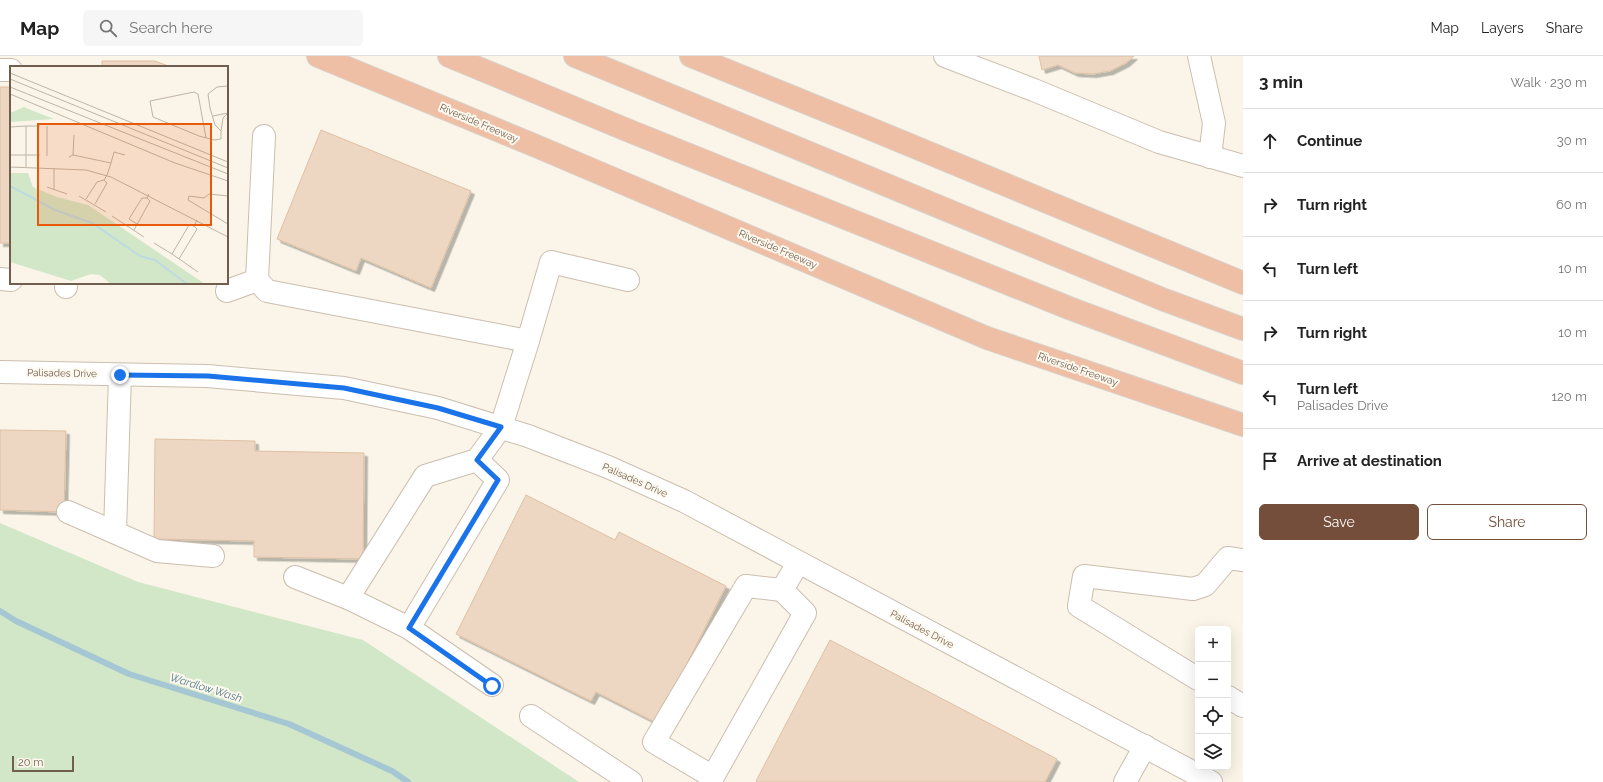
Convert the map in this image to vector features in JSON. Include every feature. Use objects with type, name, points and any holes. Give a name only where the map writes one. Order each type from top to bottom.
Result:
[{"type":"highway","name":"Riverside Freeway","points":[[318,56],[536,146],[987,338],[1243,425]]},
{"type":"highway","points":[[449,56],[627,130],[1062,306],[1243,373]]},
{"type":"highway","points":[[575,56],[1162,299],[1243,329]]},
{"type":"highway","points":[[691,56],[1243,283]]},
{"type":"street","points":[[945,56],[1034,90],[1159,142],[1243,166]]},
{"type":"street","points":[[1199,56],[1214,123],[1210,157]]},
{"type":"street","points":[[264,136],[258,280],[267,291],[528,341]]},
{"type":"street","points":[[348,598],[424,476],[477,460],[501,427],[551,262],[628,280]]},
{"type":"street","points":[[227,291],[258,280]]},
{"type":"street","name":"Palisades Drive","points":[[0,372],[208,376],[344,388],[438,408],[528,436],[608,468],[684,502],[1211,782]]},
{"type":"street","points":[[115,532],[120,375]]},
{"type":"street","points":[[409,628],[498,480],[477,460]]},
{"type":"street","points":[[68,512],[158,551],[213,556]]},
{"type":"street","points":[[1195,677],[1079,606],[1084,576],[1192,589],[1205,585],[1228,558],[1243,560]]},
{"type":"street","points":[[782,590],[798,563]]},
{"type":"street","points":[[295,577],[348,598],[409,628],[492,686]]},
{"type":"street","points":[[746,586],[782,590],[805,613],[711,779],[654,742],[746,586]]},
{"type":"street","points":[[1230,698],[1243,706]]},
{"type":"street","points":[[531,716],[631,782]]},
{"type":"street","points":[[1125,782],[1145,746]]},
{"type":"green space","points":[[0,523],[138,582],[363,640],[579,782],[0,782]]},
{"type":"building","points":[[1039,56],[1134,56],[1126,63],[1110,71],[1093,74],[1075,73],[1058,65],[1042,70]]},
{"type":"building","points":[[102,61],[155,61],[168,66],[102,66]]},
{"type":"building","points":[[0,87],[10,87],[10,243],[0,243]]},
{"type":"building","points":[[321,130],[471,191],[431,288],[361,258],[356,271],[277,239]]},
{"type":"building","points":[[0,430],[66,431],[64,512],[0,510]]},
{"type":"building","points":[[155,439],[255,441],[255,451],[364,453],[363,559],[254,557],[254,541],[154,539]]},
{"type":"building","points":[[526,495],[615,540],[619,532],[726,586],[657,723],[596,692],[591,701],[456,634]]},
{"type":"building","points":[[830,640],[1057,759],[1045,782],[756,781]]},
{"type":"waterway","name":"Wardlow Wash","points":[[0,611],[16,621],[129,674],[289,724],[392,771],[408,782]]},
{"type":"route","points":[[120,375],[208,376],[344,388],[438,408],[501,427],[477,460],[498,480],[409,628],[492,686]]}]
